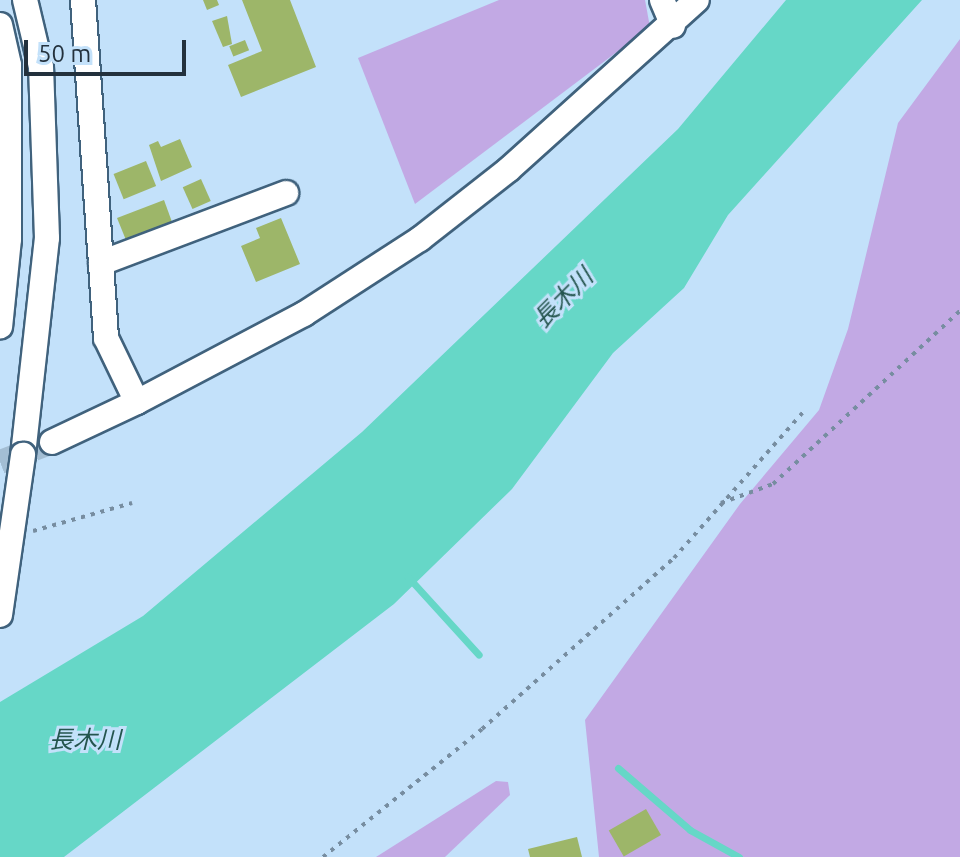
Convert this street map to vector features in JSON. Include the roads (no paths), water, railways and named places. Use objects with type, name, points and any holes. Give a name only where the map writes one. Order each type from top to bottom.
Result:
[{"type":"street","points":[[0,615],[23,455],[47,238],[41,67],[25,0]]},
{"type":"street","points":[[83,0],[106,338],[137,402]]},
{"type":"street","points":[[662,0],[673,26]]},
{"type":"street","points":[[52,442],[137,402],[304,314],[420,239],[508,170],[673,26],[697,0]]},
{"type":"street","points":[[0,25],[9,65],[9,239],[0,327]]},
{"type":"street","points":[[101,263],[286,193]]},
{"type":"water","name":"長木川","points":[[786,0],[922,0],[728,215],[684,288],[613,353],[512,489],[394,604],[64,857],[0,857],[0,702],[143,616],[362,432],[678,129]]},
{"type":"waterway","points":[[408,577],[479,655]]},
{"type":"waterway","points":[[618,768],[690,830],[739,857]]},
{"type":"tunnel","points":[[0,462],[52,442]]}]
